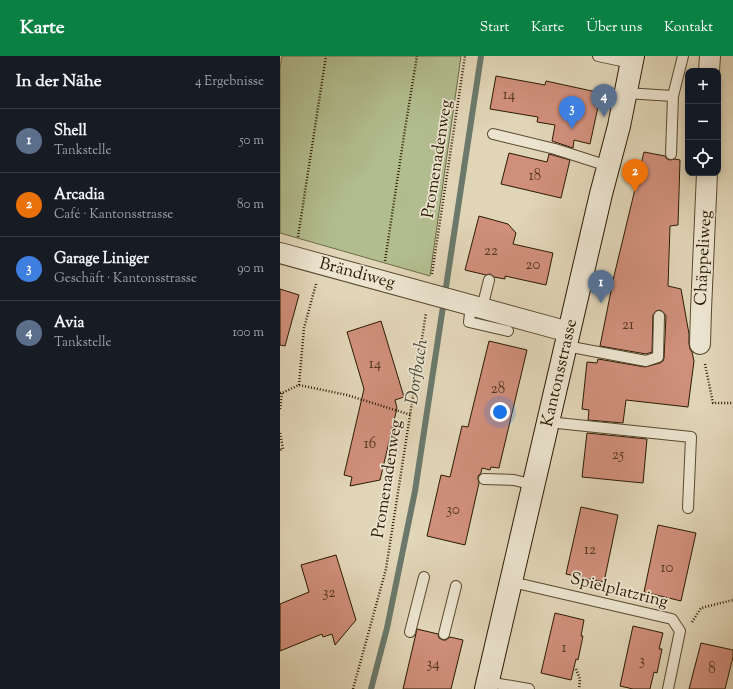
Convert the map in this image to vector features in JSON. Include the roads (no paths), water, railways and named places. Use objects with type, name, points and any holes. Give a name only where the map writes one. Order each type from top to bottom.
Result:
[{"type":"main road","name":"Kantonsstrasse","points":[[487,685],[601,194],[619,126],[632,59]]},
{"type":"street","points":[[709,68],[710,56]]},
{"type":"street","name":"Chäppeliweg","points":[[700,344],[707,176]]},
{"type":"street","name":"Brändiweg","points":[[280,253],[471,305],[568,339]]},
{"type":"lane","points":[[598,56],[632,59]]},
{"type":"lane","points":[[671,154],[673,96],[683,56]]},
{"type":"lane","points":[[625,93],[673,96]]},
{"type":"lane","points":[[492,134],[555,149],[608,166]]},
{"type":"lane","points":[[489,280],[471,305],[469,322],[508,330]]},
{"type":"lane","points":[[568,339],[646,361],[658,357],[659,316]]},
{"type":"lane","points":[[548,422],[691,437],[688,508]]},
{"type":"lane","points":[[484,479],[514,480],[534,485]]},
{"type":"lane","points":[[410,632],[424,577]]},
{"type":"lane","name":"Spielplatzring","points":[[512,582],[672,619],[680,631],[668,689]]},
{"type":"lane","points":[[444,634],[456,586]]},
{"type":"lane","points":[[487,685],[529,689]]},
{"type":"waterway","name":"Dorfbach","points":[[371,689],[387,628],[415,491],[481,56]]},
{"type":"place","name":"Avia","points":[[604,117]]},
{"type":"place","name":"Garage Liniger","points":[[572,129]]},
{"type":"place","name":"Arcadia","points":[[635,192]]},
{"type":"place","name":"Shell","points":[[601,303]]}]
